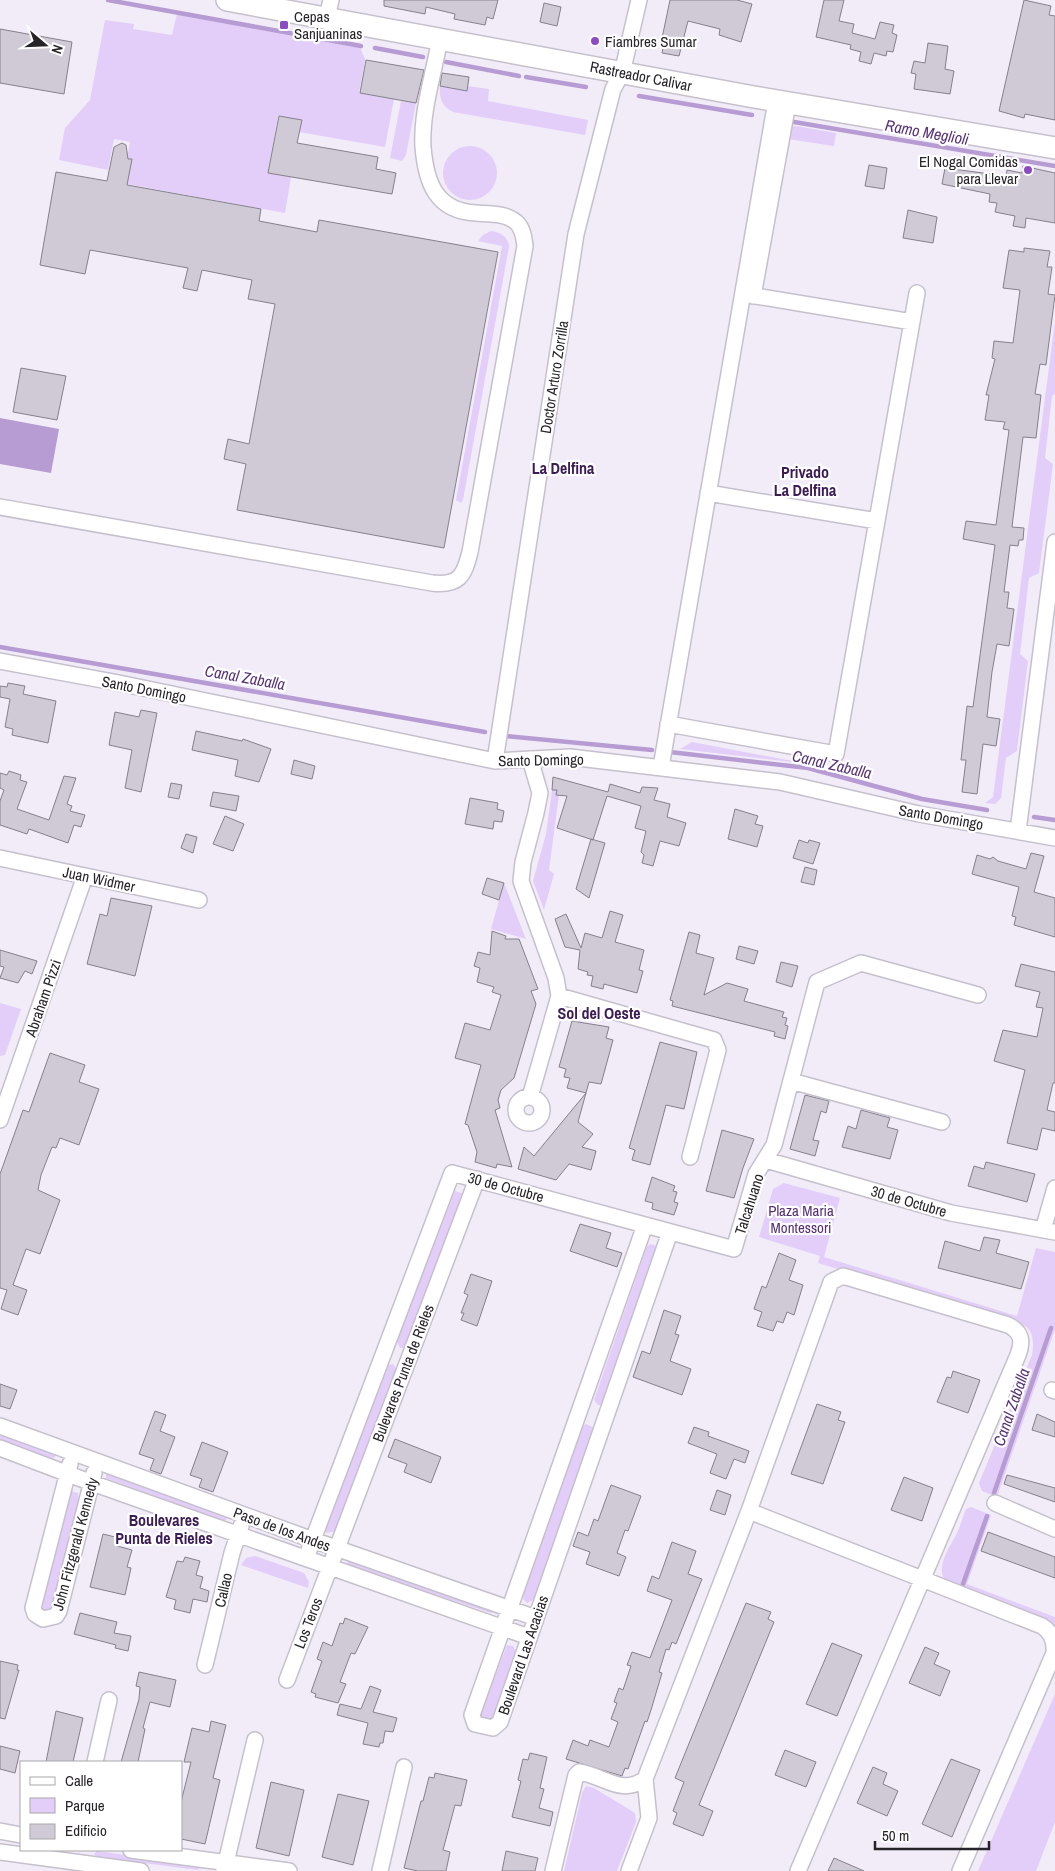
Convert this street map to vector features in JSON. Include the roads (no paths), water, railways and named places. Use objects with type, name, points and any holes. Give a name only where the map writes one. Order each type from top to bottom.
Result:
[{"type":"main road","name":"Rastreador Calivar","points":[[227,0],[329,9],[440,38],[622,73],[1055,148]]},
{"type":"street","name":"Doctor Arturo Zorrilla","points":[[494,761],[576,234],[613,89],[622,73],[639,0]]},
{"type":"street","points":[[0,507],[432,582],[449,584],[459,579],[465,570],[470,552],[525,246],[524,234],[517,222],[507,217],[452,208],[440,200],[431,183],[425,163],[423,136],[440,38]]},
{"type":"street","points":[[660,767],[708,493],[748,295],[782,102]]},
{"type":"street","points":[[668,724],[836,754],[917,293]]},
{"type":"street","points":[[748,295],[912,322]]},
{"type":"street","points":[[708,493],[877,521]]},
{"type":"street","points":[[1018,831],[1050,616],[1055,542]]},
{"type":"street","name":"Santo Domingo","points":[[0,661],[119,683],[494,761],[570,757],[780,782],[919,814],[1055,838]]},
{"type":"street","points":[[530,759],[540,793],[523,862],[521,880],[556,978],[559,996],[530,1097]]},
{"type":"street","name":"Juan Widmer","points":[[0,858],[199,900]]},
{"type":"street","name":"Abraham Pizzi","points":[[0,1120],[7,1081],[85,876]]},
{"type":"street","name":"Talcahuano","points":[[734,1249],[756,1174],[774,1144],[817,982],[861,963],[978,995]]},
{"type":"street","points":[[559,996],[714,1040],[718,1050],[690,1157]]},
{"type":"street","points":[[791,1081],[942,1122]]},
{"type":"street","name":"30 de Octubre","points":[[766,1160],[951,1213],[1049,1231]]},
{"type":"street","name":"30 de Octubre","points":[[452,1172],[734,1249]]},
{"type":"street","name":"Bulevares Punta de Rieles","points":[[306,1558],[452,1172]]},
{"type":"street","name":"Bulevares Punta de Rieles","points":[[330,1567],[477,1179]]},
{"type":"street","points":[[1049,1231],[1055,1188]]},
{"type":"street","name":"Boulevard Las Acacias","points":[[645,1225],[472,1715],[475,1724],[479,1726],[493,1728],[500,1722],[670,1232]]},
{"type":"street","points":[[629,1871],[649,1818],[645,1778],[749,1511],[830,1282],[844,1276],[1008,1325],[1020,1334],[1020,1348],[798,1871]]},
{"type":"street","points":[[385,1350],[410,1357]]},
{"type":"street","points":[[580,1412],[605,1420]]},
{"type":"street","name":"Paso de los Andes","points":[[0,1426],[313,1540],[536,1618]]},
{"type":"street","name":"Paso de los Andes","points":[[0,1448],[92,1483],[529,1637]]},
{"type":"street","name":"John Fitzgerald Kennedy","points":[[72,1453],[33,1608],[35,1614],[43,1619],[56,1616],[59,1611],[97,1462]]},
{"type":"street","points":[[995,1503],[1055,1529]]},
{"type":"street","points":[[749,1511],[1042,1626],[1051,1633],[1055,1646],[1054,1653],[960,1871]]},
{"type":"street","name":"Callao","points":[[205,1665],[244,1515]]},
{"type":"street","name":"Los Teros","points":[[286,1680],[330,1567]]},
{"type":"street","points":[[95,1761],[109,1700]]},
{"type":"street","points":[[225,1867],[255,1740]]},
{"type":"street","points":[[380,1871],[404,1767]]},
{"type":"street","points":[[553,1871],[576,1775],[579,1772],[587,1773],[624,1787],[637,1784],[645,1778]]},
{"type":"street","points":[[0,1832],[20,1834]]},
{"type":"street","points":[[137,1851],[225,1867],[289,1871]]},
{"type":"street","points":[[0,1852],[74,1856],[141,1871]]},
{"type":"waterway","name":"Ramo Meglioli","points":[[108,0],[361,46]]},
{"type":"waterway","name":"Ramo Meglioli","points":[[375,48],[423,57]]},
{"type":"waterway","name":"Ramo Meglioli","points":[[446,62],[519,76]]},
{"type":"waterway","name":"Ramo Meglioli","points":[[526,77],[586,87]]},
{"type":"waterway","name":"Ramo Meglioli","points":[[639,96],[752,115]]},
{"type":"waterway","name":"Ramo Meglioli","points":[[794,122],[1055,166]]},
{"type":"waterway","name":"Canal Zaballa","points":[[0,647],[485,732]]},
{"type":"waterway","name":"Canal Zaballa","points":[[506,736],[652,750]]},
{"type":"waterway","name":"Canal Zaballa","points":[[670,752],[808,768],[922,799],[987,810]]},
{"type":"waterway","name":"Canal Zaballa","points":[[1034,817],[1055,820]]},
{"type":"waterway","name":"Canal Zaballa","points":[[994,1493],[1051,1328]]},
{"type":"waterway","name":"Canal Zaballa","points":[[963,1584],[987,1516]]},
{"type":"place","name":"Cepas Sanjuaninas","points":[[284,25]]},
{"type":"place","name":"Fiambres Sumar","points":[[595,41]]},
{"type":"place","name":"El Nogal Comidas para Llevar","points":[[1028,170]]},
{"type":"district","name":"La Delfina","points":[[563,468]]},
{"type":"district","name":"Privado La Delfina","points":[[805,481]]},
{"type":"district","name":"Sol del Oeste","points":[[599,1013]]},
{"type":"district","name":"Boulevares Punta de Rieles","points":[[164,1529]]},
{"type":"park label","name":"Plaza Maria Montessori","points":[[801,1218]]}]
